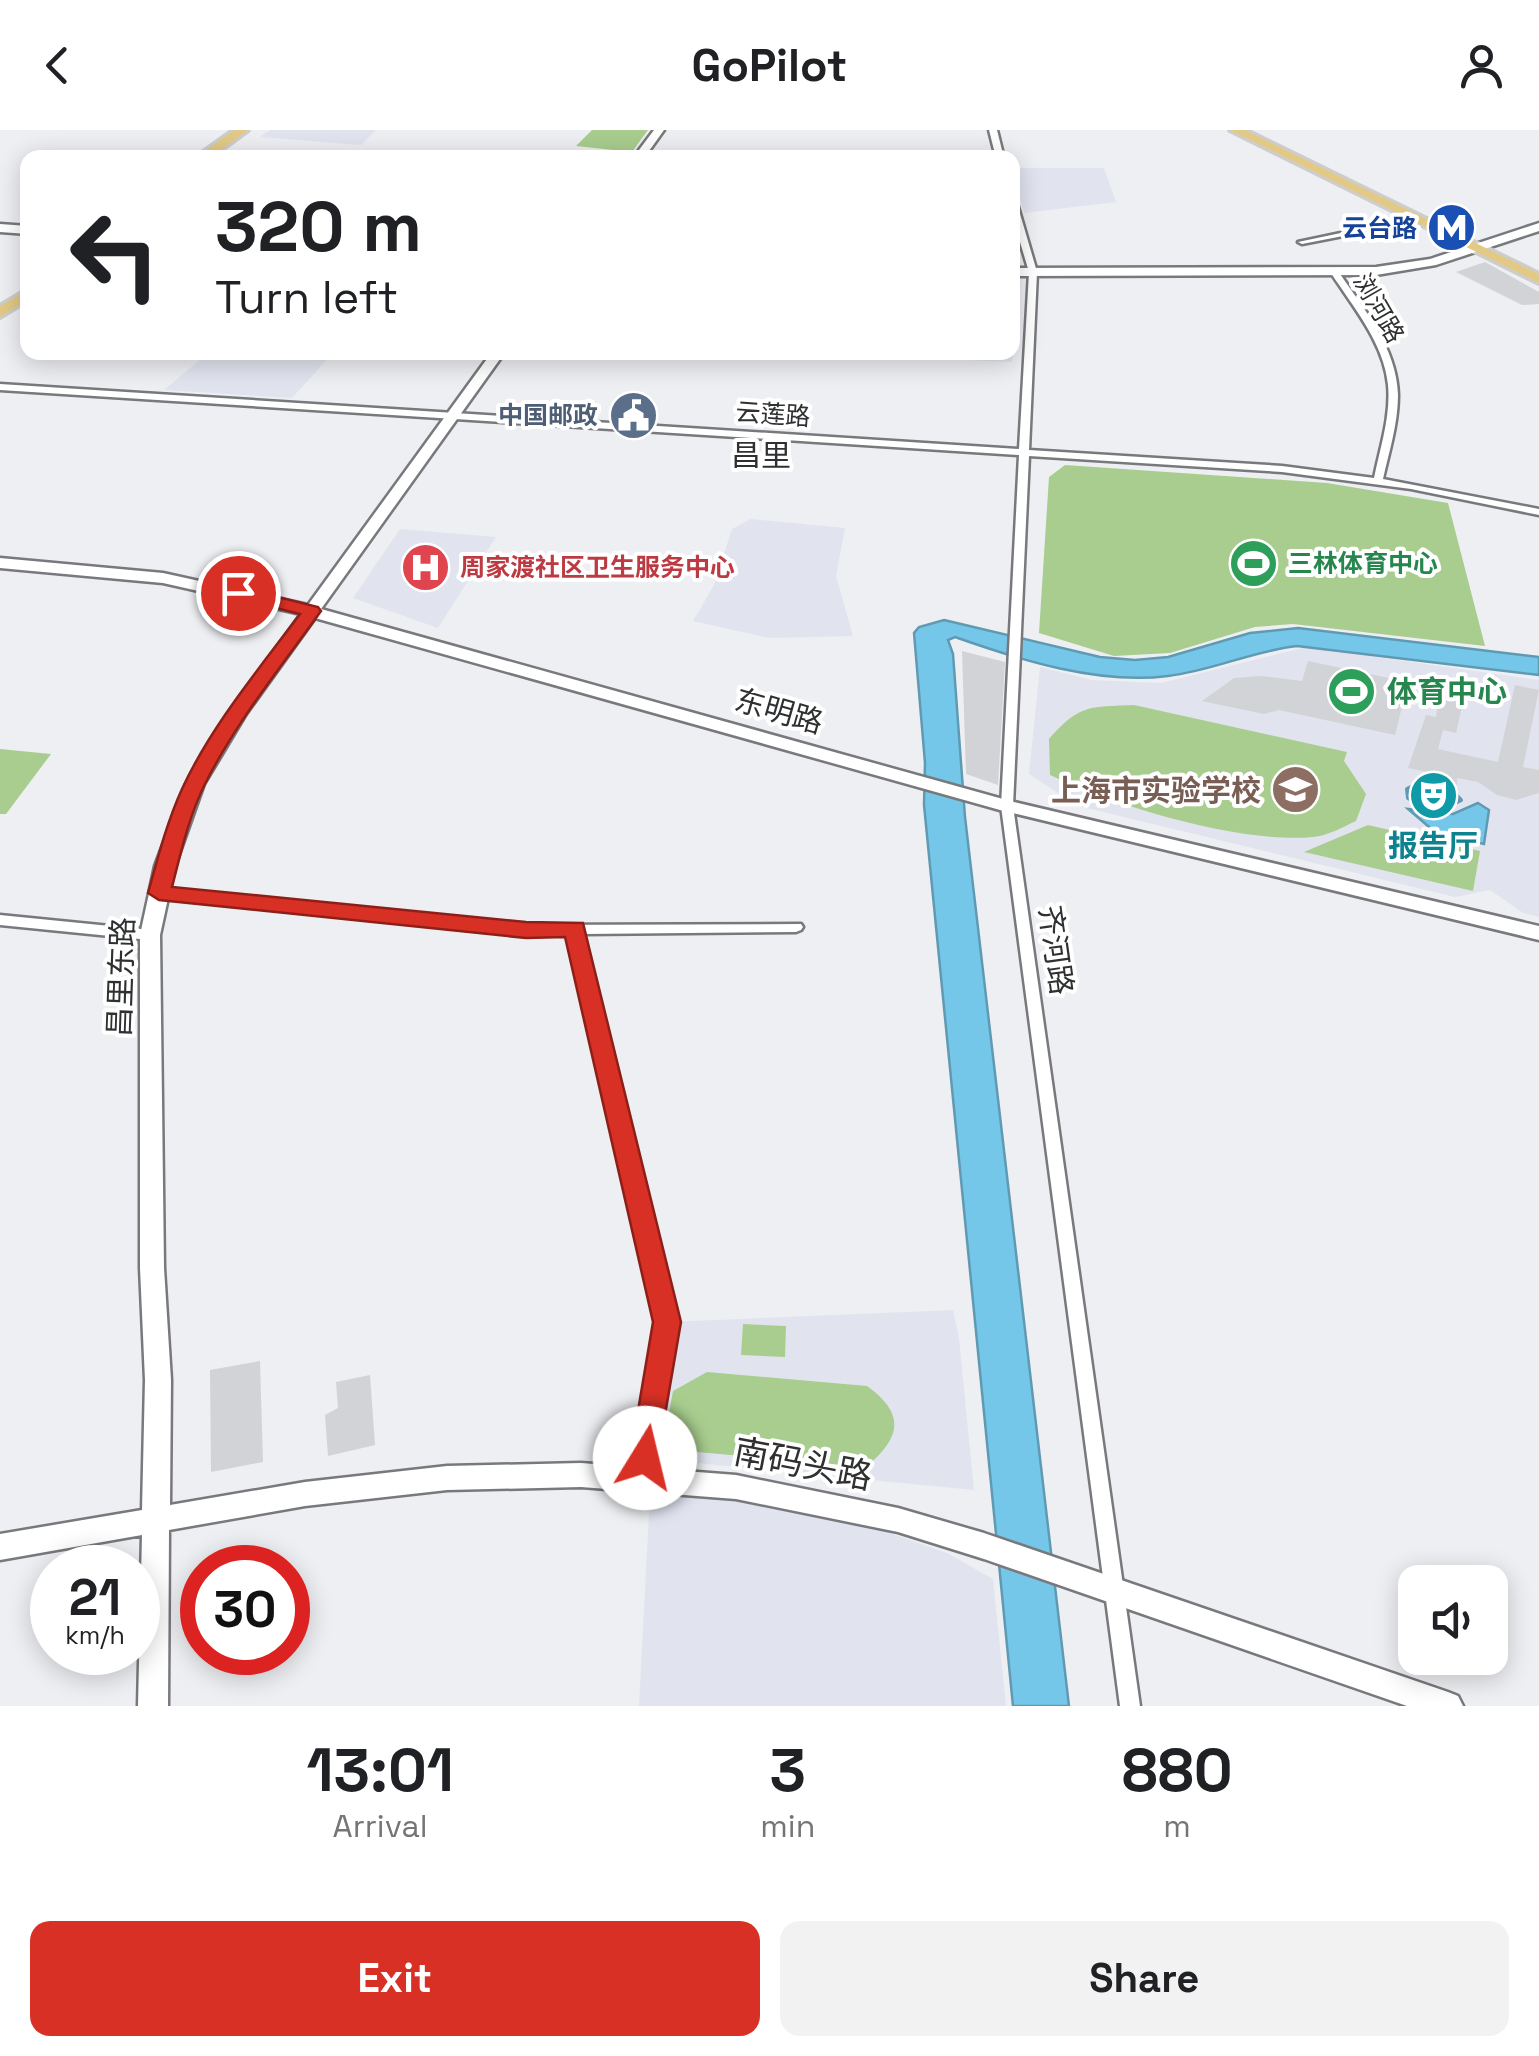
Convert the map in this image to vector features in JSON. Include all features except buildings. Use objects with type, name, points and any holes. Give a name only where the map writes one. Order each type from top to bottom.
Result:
[{"type":"main road","points":[[212,150],[242,130]]},
{"type":"main road","points":[[231,150],[260,130]]},
{"type":"main road","points":[[1236,130],[1417,219],[1539,266]]},
{"type":"main road","points":[[1249,130],[1483,245],[1539,279]]},
{"type":"street","points":[[1302,242],[1417,219]]},
{"type":"street","name":"齐河路","points":[[1020,227],[1033,272],[1007,806],[1130,1706]]},
{"type":"street","points":[[1020,272],[1336,272],[1411,266],[1539,227]]},
{"type":"street","name":"浏河路","points":[[1336,272],[1382,349],[1390,370],[1393,393],[1378,481]]},
{"type":"street","name":"昌里东路","points":[[153,1706],[158,1380],[152,1268],[150,935],[159,893],[174,835],[195,784],[238,714],[493,360]]},
{"type":"street","name":"云莲路","points":[[0,388],[1282,470],[1378,481],[1539,512]]},
{"type":"street","name":"东明路","points":[[0,563],[163,578],[311,611],[976,798],[1539,934]]},
{"type":"street","points":[[159,893],[526,930],[796,927]]},
{"type":"street","points":[[0,920],[150,935]]},
{"type":"street","points":[[575,929],[667,1322],[642,1478]]},
{"type":"street","name":"南码头路","points":[[0,1547],[306,1494],[447,1478],[642,1478],[736,1487],[816,1501],[984,1546],[1448,1706]]},
{"type":"shaded area","points":[[270,130],[376,130],[361,145],[260,137]]},
{"type":"shaded area","points":[[1020,168],[1104,168],[1116,202],[1024,213]]},
{"type":"shaded area","points":[[200,360],[327,360],[292,398],[164,390]]},
{"type":"shaded area","points":[[751,519],[845,528],[836,576],[853,636],[770,638],[693,621],[714,585],[732,529]]},
{"type":"shaded area","name":"周家渡社区卫生服务中心","points":[[400,529],[496,537],[438,628],[353,598]]},
{"type":"shaded area","name":"上海市实验学校","points":[[1306,647],[1539,680],[1539,917],[1523,913],[1490,890],[1455,897],[1078,806],[1029,774],[1040,667],[1092,680],[1161,683]]},
{"type":"shaded area","points":[[953,1310],[974,1490],[645,1458],[667,1322]]},
{"type":"shaded area","points":[[650,1494],[741,1498],[861,1523],[947,1553],[993,1579],[1006,1706],[639,1706]]},
{"type":"green space","points":[[592,130],[648,130],[633,150],[576,146]]},
{"type":"green space","name":"三林体育中心","points":[[1065,465],[1327,483],[1448,503],[1485,646],[1293,624],[1255,627],[1170,653],[1114,656],[1039,633],[1049,477]]},
{"type":"green space","points":[[1134,705],[1347,752],[1344,761],[1366,794],[1356,821],[1313,837],[1251,835],[1143,810],[1050,775],[1049,739],[1069,719],[1096,707]]},
{"type":"green space","points":[[0,749],[51,754],[6,814],[0,814]]},
{"type":"green space","points":[[1368,825],[1480,851],[1473,891],[1304,852]]},
{"type":"green space","points":[[743,1324],[786,1326],[785,1357],[741,1355]]},
{"type":"green space","points":[[707,1372],[867,1386],[889,1407],[894,1426],[892,1436],[866,1467],[686,1451],[666,1430],[673,1391]]},
{"type":"water","points":[[944,620],[1100,657],[1135,660],[1168,657],[1250,633],[1298,628],[1539,657],[1539,675],[1297,646],[1184,673],[1142,678],[1087,674],[955,637],[948,640],[953,654],[965,817],[1069,1706],[1013,1706],[924,805],[925,763],[914,633],[919,627]]},
{"type":"water","points":[[1478,803],[1489,810],[1484,844],[1435,832],[1408,809],[1453,814]]},
{"type":"waterway","points":[[1419,783],[1450,788],[1461,800],[1441,807],[1421,804],[1408,798],[1407,789],[1419,783]]},
{"type":"place","name":"云台路","points":[[1452,228]]},
{"type":"place","name":"中国邮政","points":[[633,415]]},
{"type":"place","name":"三林体育中心","points":[[1253,563]]},
{"type":"place","name":"周家渡社区卫生服务中心","points":[[425,567]]},
{"type":"place","name":"体育中心","points":[[1352,691]]},
{"type":"place","name":"上海市实验学校","points":[[1296,790]]},
{"type":"place","name":"报告厅","points":[[1433,796]]},
{"type":"district","name":"昌里","points":[[761,455]]},
{"type":"route","points":[[238,593],[311,611],[238,714],[195,784],[178,824],[159,893],[526,930],[575,929],[667,1322],[645,1458]]}]
